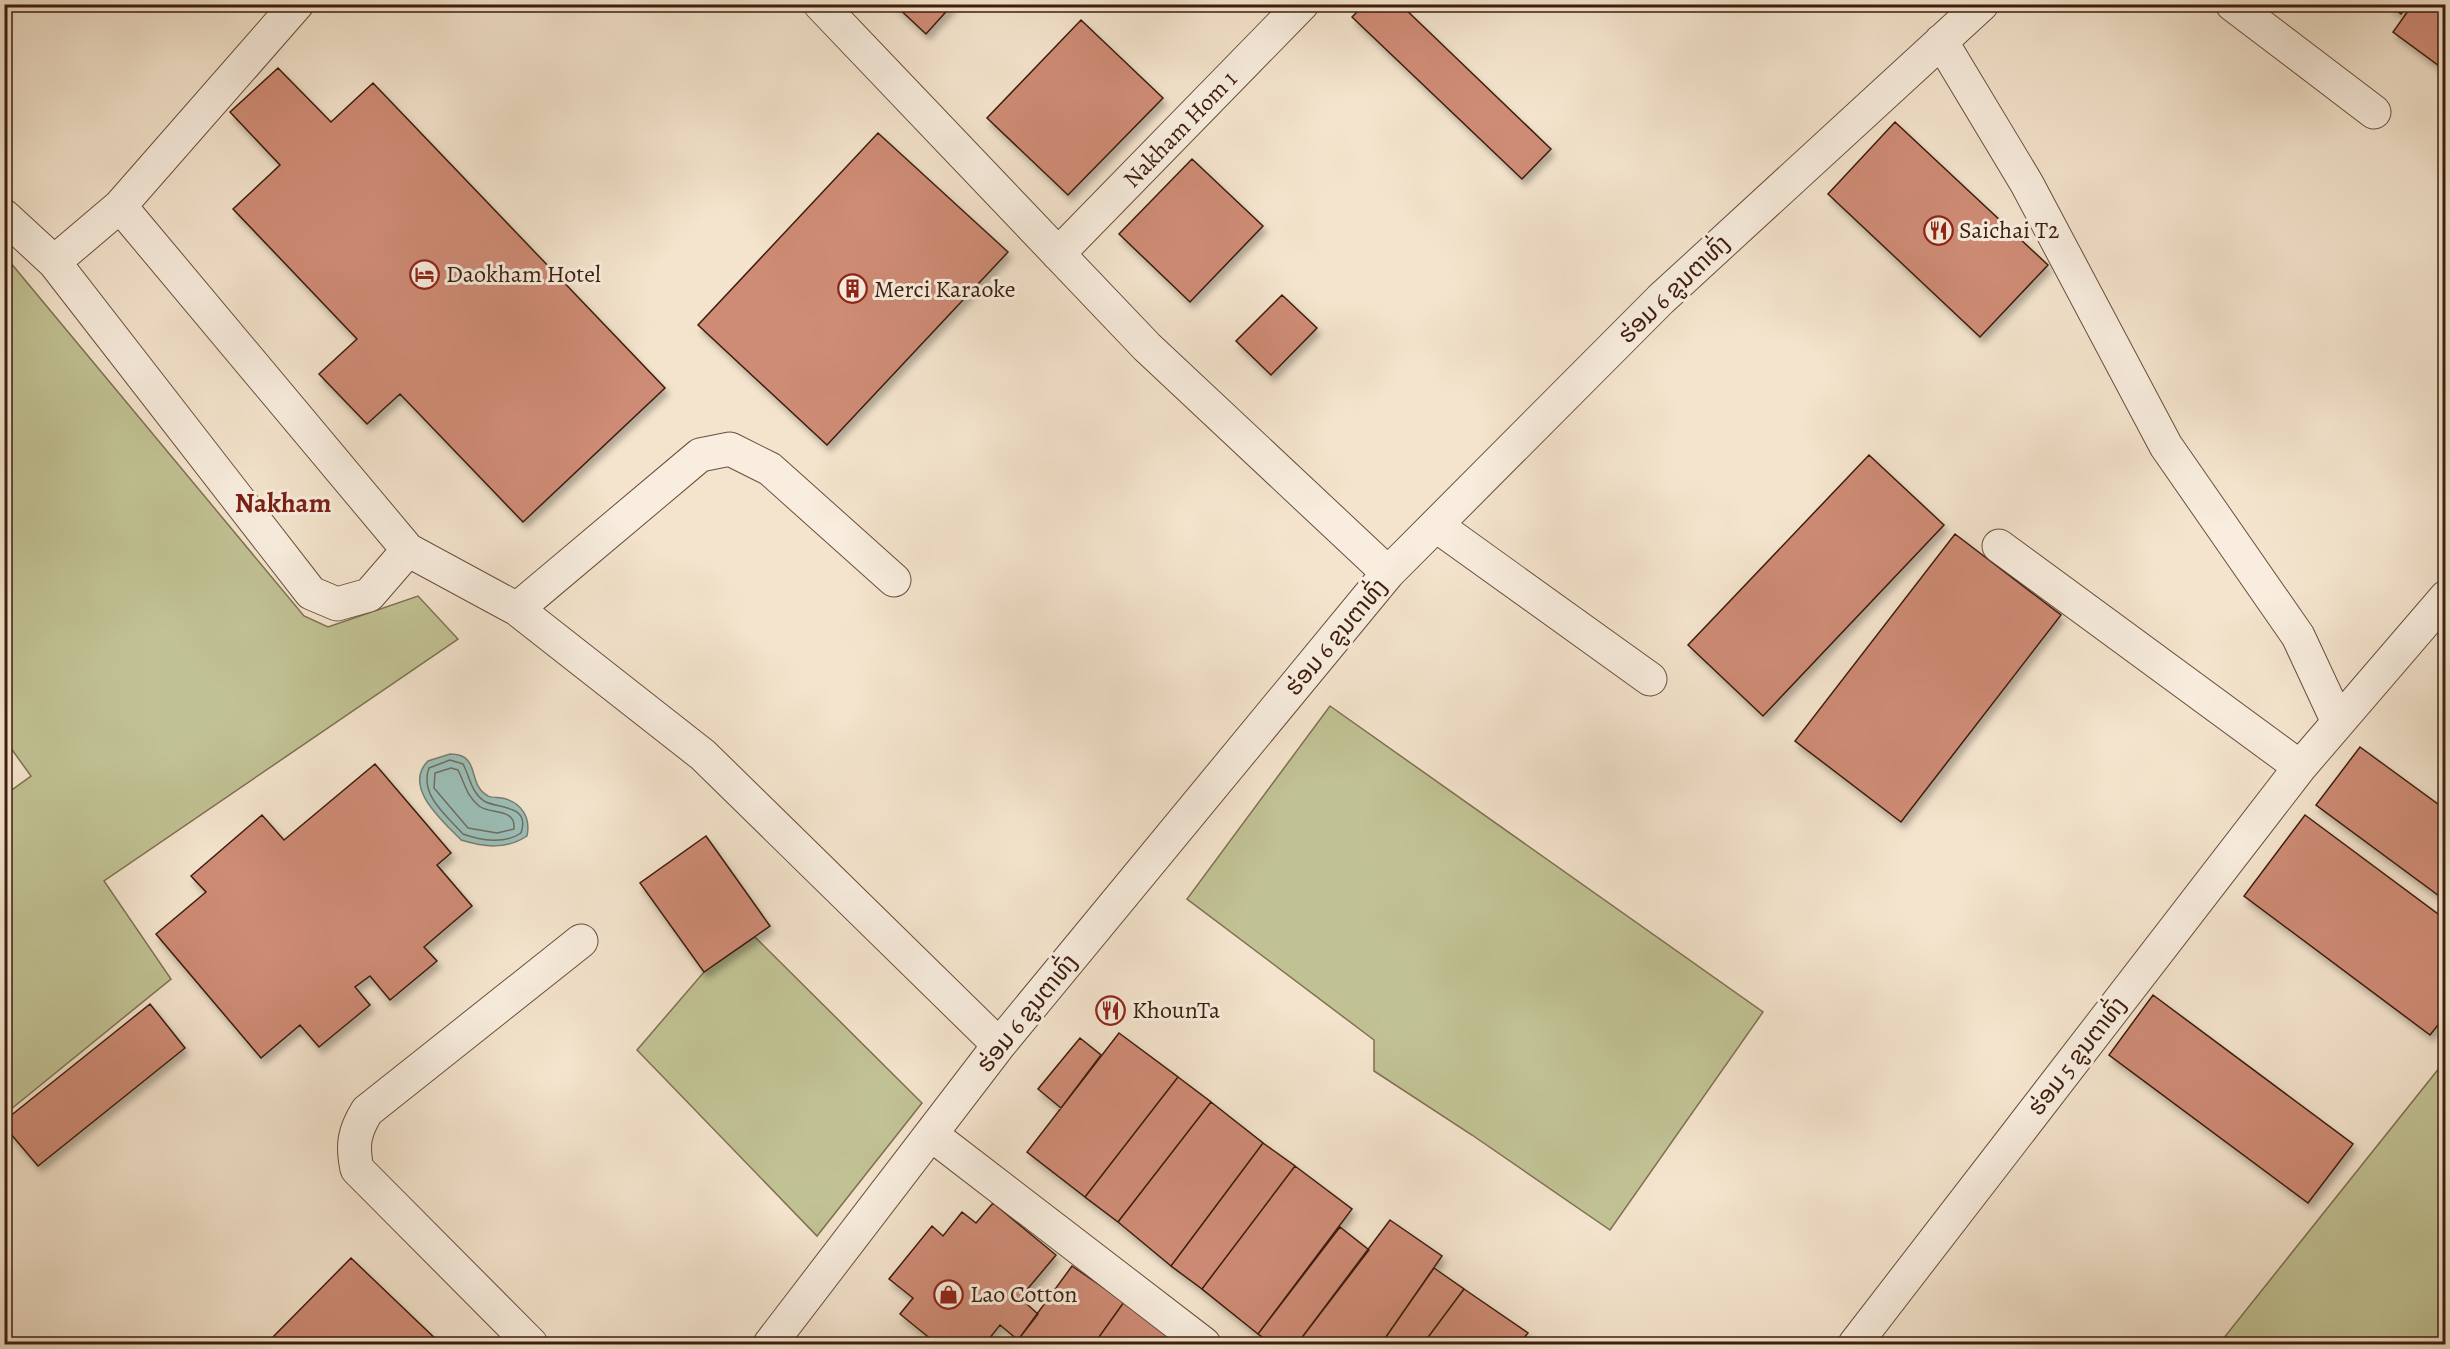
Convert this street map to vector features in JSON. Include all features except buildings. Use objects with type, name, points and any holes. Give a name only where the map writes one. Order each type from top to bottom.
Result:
[{"type":"street","points":[[54,262],[120,206],[297,4]]},
{"type":"street","points":[[820,4],[1147,347],[1388,573]]},
{"type":"street","name":"Nakham Hom 1","points":[[1058,254],[1302,4]]},
{"type":"street","name":"ຮ່ອມ 6 ຂູນຕາທົ່ງ","points":[[770,1344],[999,1045],[1388,573],[1661,299],[1982,4]]},
{"type":"street","points":[[2232,4],[2374,112]]},
{"type":"street","points":[[1941,41],[2027,183],[2166,446],[2298,636],[2338,723]]},
{"type":"street","points":[[120,206],[408,550],[517,609],[703,755],[999,1045]]},
{"type":"street","points":[[4,216],[54,262],[312,593],[337,604],[369,595],[408,550]]},
{"type":"street","points":[[517,609],[700,455],[730,449],[770,469],[894,580]]},
{"type":"street","points":[[1437,526],[1650,680]]},
{"type":"street","points":[[1999,546],[2300,767]]},
{"type":"street","name":"ຮ່ອມ 5 ຂູນຕາທົ່ງ","points":[[1855,1344],[2300,767],[2445,597]]},
{"type":"street","points":[[531,1344],[357,1169],[353,1146],[355,1130],[367,1111],[581,941]]},
{"type":"street","points":[[932,1135],[1204,1344]]},
{"type":"green space","points":[[5,256],[304,616],[328,627],[418,596],[458,639],[104,881],[171,979],[5,1114],[5,795],[31,776],[5,740]]},
{"type":"green space","points":[[1330,706],[1763,1012],[1610,1230],[1374,1071],[1374,1040],[1187,899]]},
{"type":"green space","points":[[755,937],[922,1103],[817,1236],[637,1050],[704,972]]},
{"type":"green space","points":[[2445,1059],[2445,1344],[2219,1344],[2440,1067]]},
{"type":"water","points":[[450,754],[460,755],[466,759],[481,791],[491,797],[509,800],[523,811],[528,829],[527,836],[511,844],[495,846],[461,840],[436,814],[422,792],[421,771],[428,761]]},
{"type":"place","name":"Saichai T2","points":[[1938,230]]},
{"type":"place","name":"Daokham Hotel","points":[[425,274]]},
{"type":"place","name":"Merci Karaoke","points":[[853,289]]},
{"type":"place","name":"KhounTa","points":[[1111,1010]]},
{"type":"place","name":"Lao Cotton","points":[[949,1294]]},
{"type":"district","name":"Nakham","points":[[283,503]]}]
